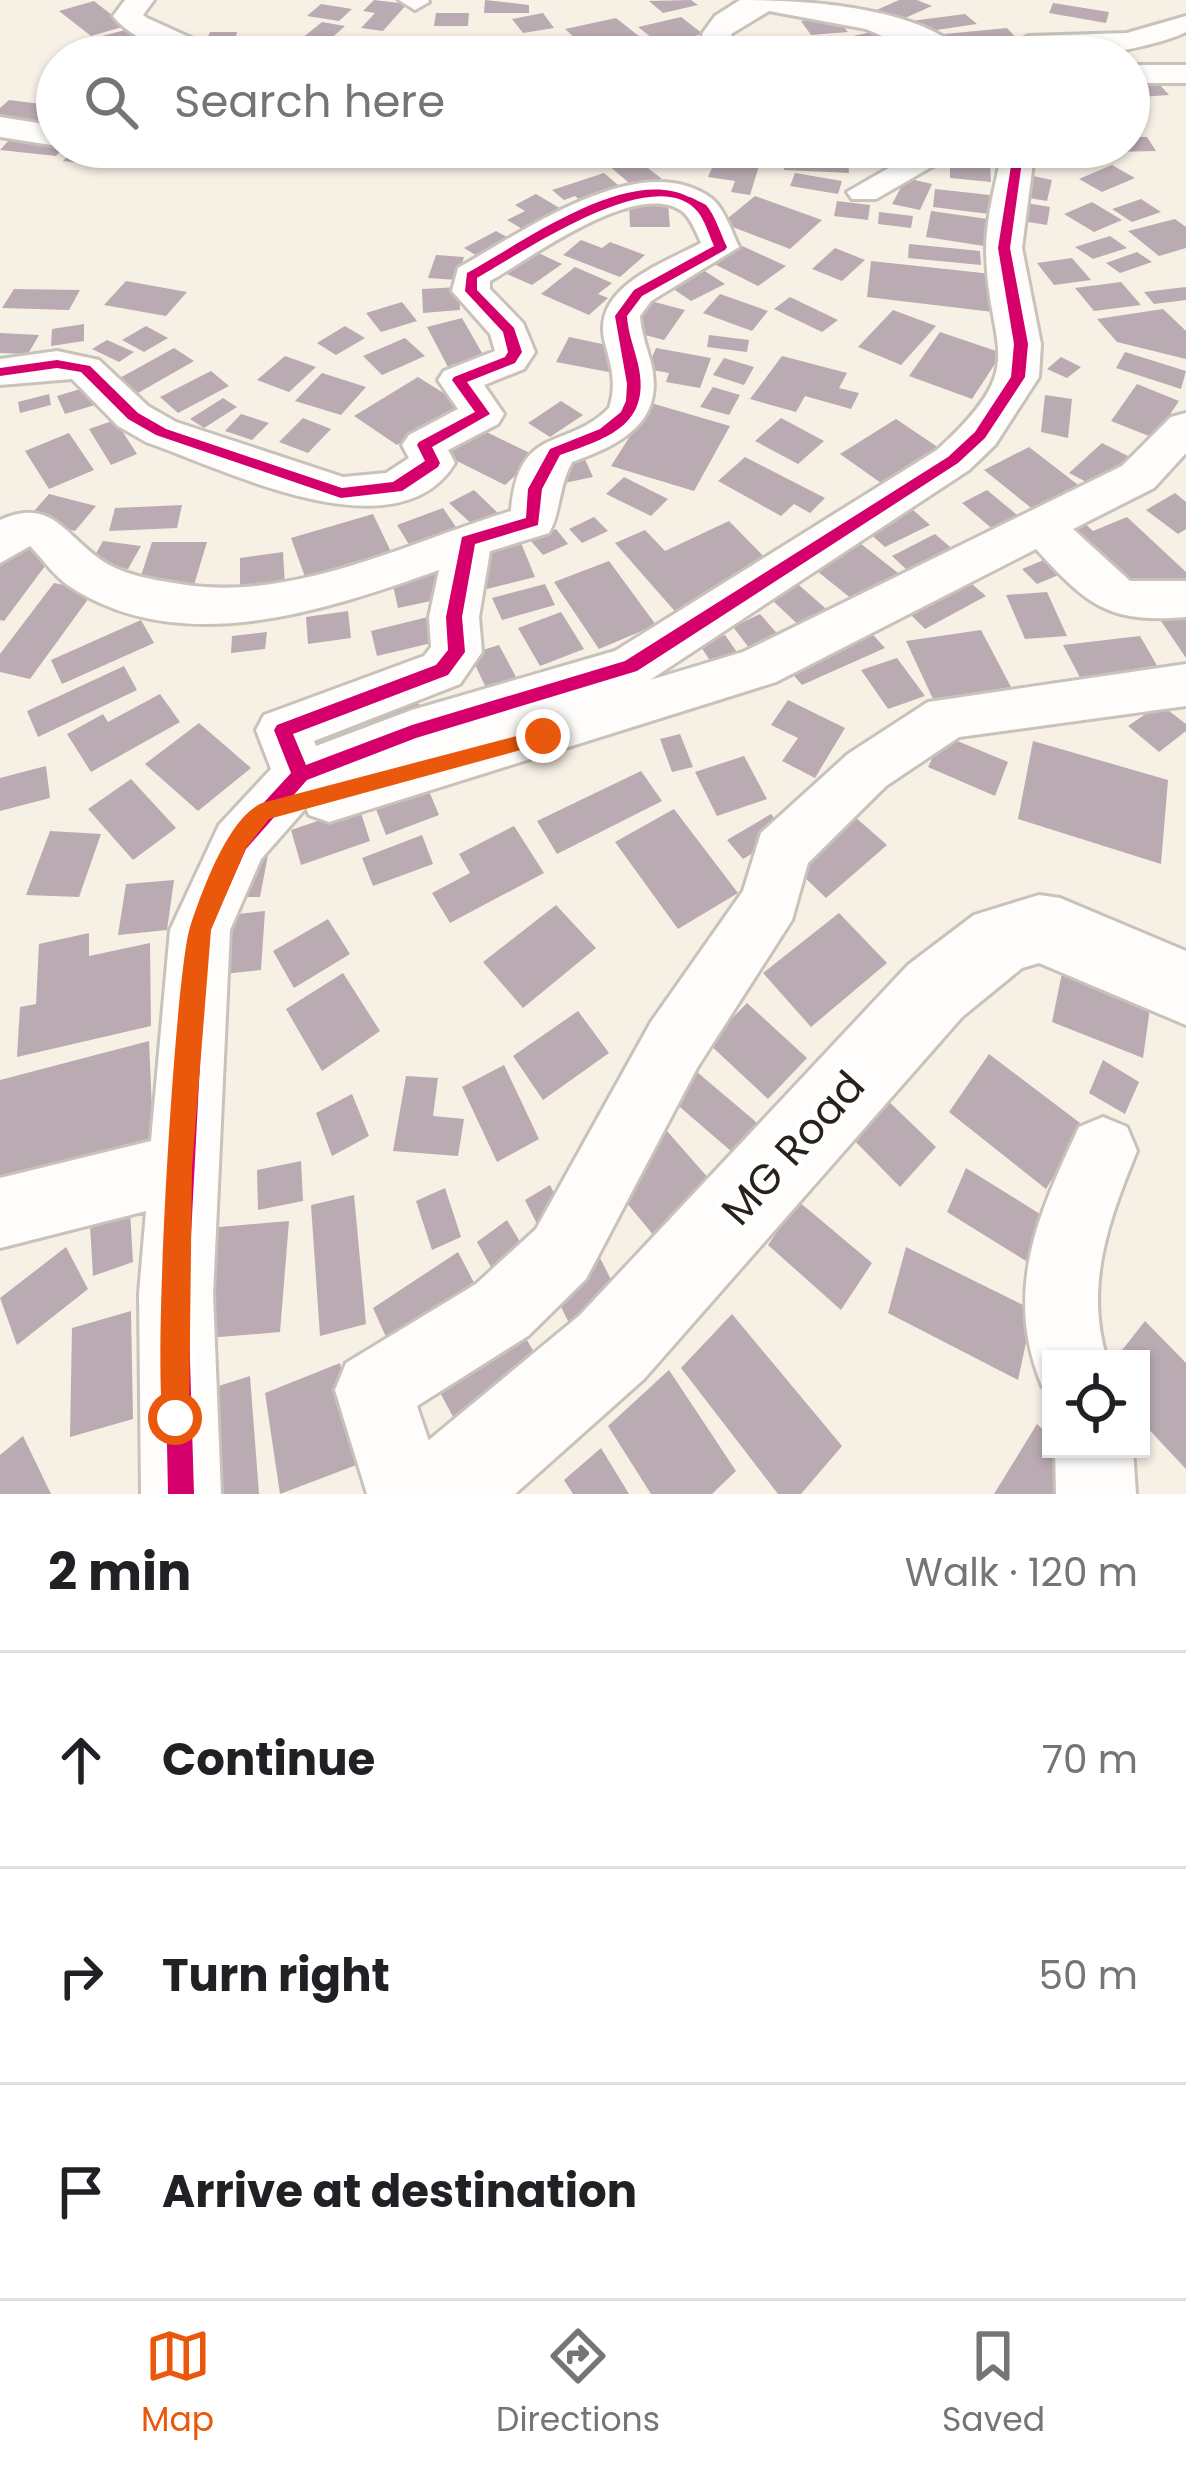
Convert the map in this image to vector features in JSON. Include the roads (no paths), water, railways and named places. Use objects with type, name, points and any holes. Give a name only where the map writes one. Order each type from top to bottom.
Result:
[{"type":"main road","name":"MG Road","points":[[441,1494],[612,1347],[934,991],[1000,940],[1040,929],[1060,932],[1186,988]]},
{"type":"street","points":[[140,0],[127,16],[166,36]]},
{"type":"street","points":[[717,36],[725,22],[759,2],[869,21],[914,36]]},
{"type":"street","points":[[1145,9],[1183,23]]},
{"type":"street","points":[[1026,36],[1024,27],[1034,14]]},
{"type":"street","points":[[1145,36],[1183,23]]},
{"type":"street","points":[[1150,46],[1186,55]]},
{"type":"street","points":[[1150,74],[1186,74]]},
{"type":"street","points":[[1150,105],[1186,102]]},
{"type":"street","points":[[0,127],[36,133]]},
{"type":"street","points":[[864,192],[910,168]]},
{"type":"street","points":[[181,1494],[175,1418],[180,1168],[200,930],[216,884],[281,793],[412,732],[631,666],[953,460],[980,435],[1018,377],[1021,344],[1004,248],[1016,168]]},
{"type":"street","points":[[0,372],[57,364],[85,369],[134,416],[193,446],[341,494],[384,492],[433,463],[424,445],[483,414],[459,380],[510,360],[515,352],[509,331],[471,291],[471,276],[610,202],[641,193],[696,202],[721,247],[638,293],[621,316],[637,392],[632,405],[614,430],[555,452],[536,489],[532,520],[337,590],[218,608],[168,601],[95,578],[37,528],[19,530],[0,547]]},
{"type":"street","points":[[281,793],[500,749],[758,668],[1138,477],[1186,427]]},
{"type":"street","points":[[1044,528],[1114,601],[1144,606],[1186,599]]},
{"type":"street","points":[[281,793],[283,730],[442,670],[451,661],[457,652],[454,617],[468,541]]},
{"type":"street","points":[[407,1494],[373,1390],[502,1310],[562,1254],[674,1045],[771,901],[781,851],[867,770],[946,717],[1186,685]]},
{"type":"street","points":[[1066,1350],[1062,1341],[1069,1239],[1103,1151]]},
{"type":"street","points":[[0,1213],[180,1168]]},
{"type":"street","points":[[1094,1458],[1096,1494]]}]
